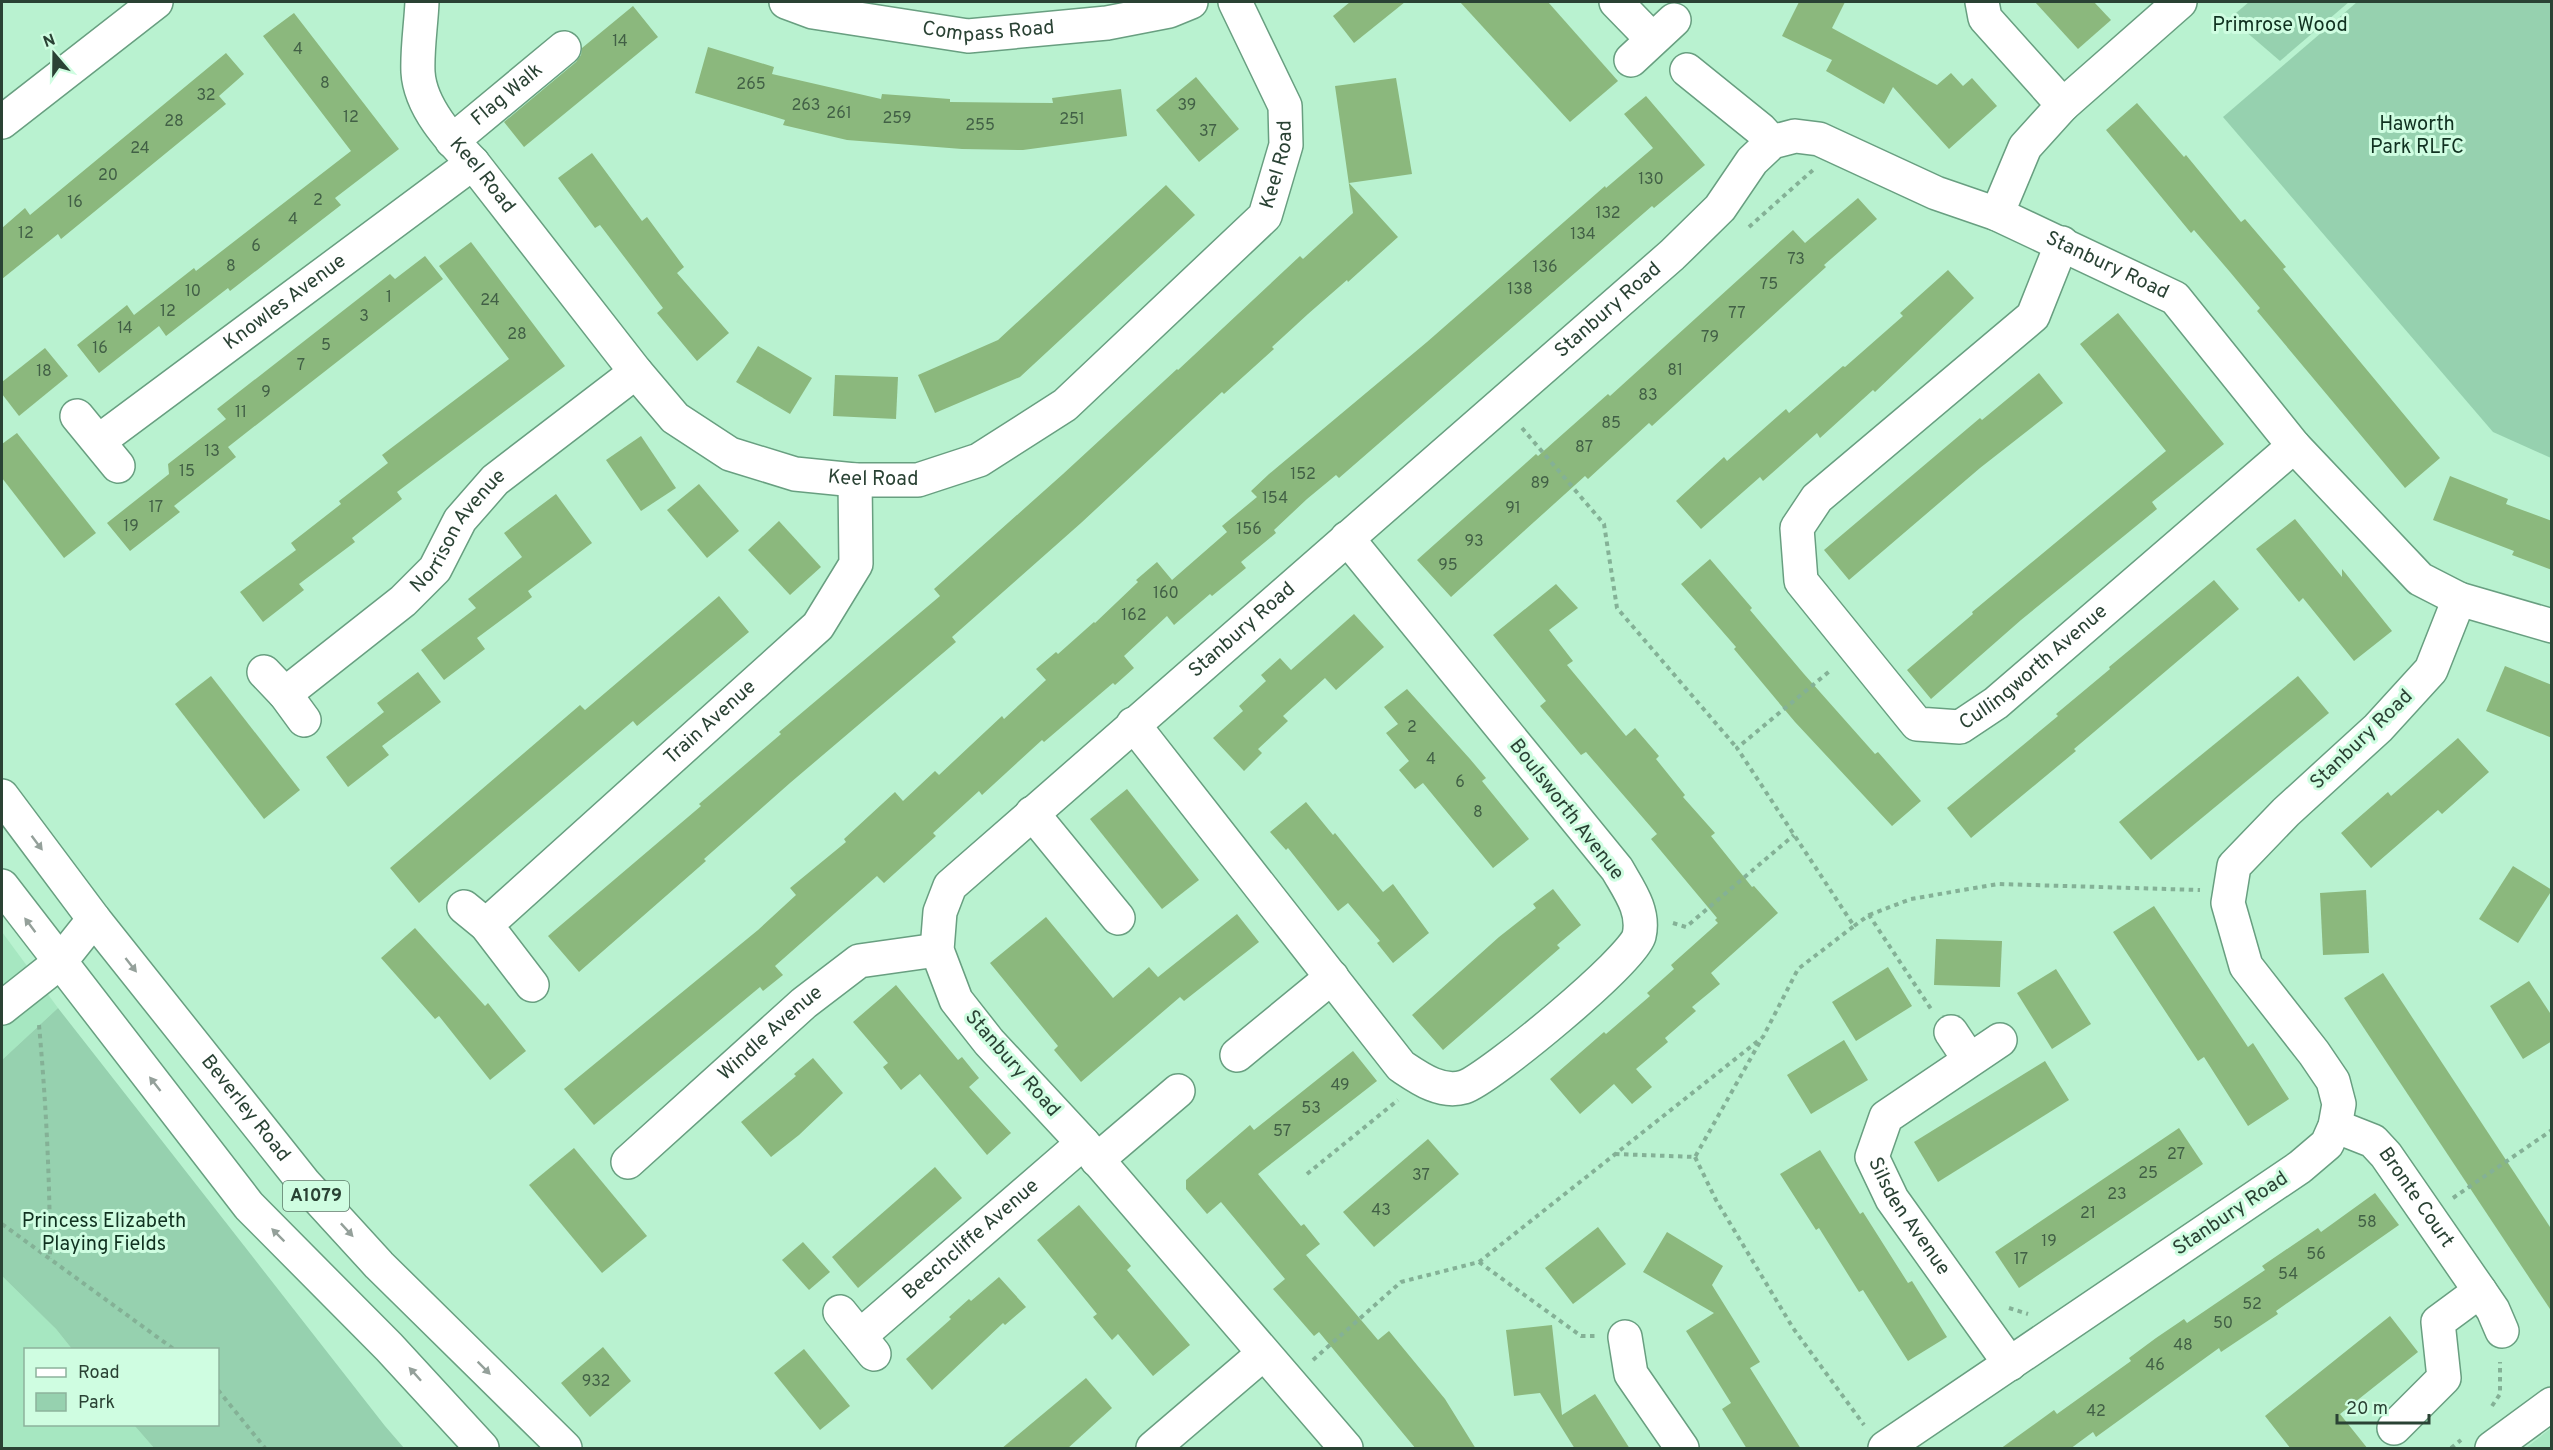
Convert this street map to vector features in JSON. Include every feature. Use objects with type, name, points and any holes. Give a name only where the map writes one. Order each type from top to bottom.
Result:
[{"type":"street","points":[[2,122],[156,2]]},
{"type":"street","name":"Keel Road","points":[[422,2],[418,74],[425,99],[462,152],[675,418],[730,454],[795,474],[855,480],[918,480],[980,460],[1065,405],[1265,216],[1286,145],[1285,106],[1235,2]]},
{"type":"street","name":"Compass Road","points":[[786,2],[813,12],[968,36],[1105,12],[1169,10],[1191,2]]},
{"type":"street","points":[[1616,2],[1652,40]]},
{"type":"street","points":[[1982,2],[1985,18],[2063,105]]},
{"type":"street","points":[[1997,214],[2025,147],[2063,105],[2180,2]]},
{"type":"street","name":"Flag Walk","points":[[462,152],[564,48]]},
{"type":"street","points":[[1687,70],[1760,129],[1772,142]]},
{"type":"street","name":"Stanbury Road","points":[[1346,1449],[1090,1151],[989,1042],[956,1000],[937,950],[940,912],[950,886],[1133,723],[1672,255],[1720,208],[1752,161],[1772,142],[1794,136],[1820,139],[1935,193],[1997,214],[2175,298],[2294,446],[2420,579],[2459,599],[2431,670],[2378,728],[2286,812],[2234,866],[2228,903],[2246,966],[2333,1081],[2339,1104],[2335,1126],[2327,1144],[2300,1167],[2010,1364],[1877,1441]]},
{"type":"street","name":"Knowles Avenue","points":[[99,441],[462,152]]},
{"type":"street","name":"Cullingworth Avenue","points":[[2062,243],[2033,316],[1816,498],[1797,528],[1801,581],[1917,724],[1960,727],[1996,704],[2294,446]]},
{"type":"street","name":"Norrison Avenue","points":[[285,695],[403,601],[435,569],[460,520],[495,480],[636,372]]},
{"type":"street","points":[[77,416],[118,466]]},
{"type":"street","name":"Train Avenue","points":[[532,985],[475,916],[818,626],[856,564],[855,480]]},
{"type":"street","name":"Boulsworth Avenue","points":[[1133,723],[1401,1066],[1422,1080],[1441,1088],[1463,1087],[1506,1062],[1625,958],[1639,938],[1638,907],[1617,869],[1347,538]]},
{"type":"street","points":[[2459,599],[2552,626]]},
{"type":"street","name":"Beverley Road","points":[[2,796],[94,919],[305,1184],[379,1265],[565,1449]]},
{"type":"street","points":[[1032,813],[1118,918]]},
{"type":"street","name":"A1079","points":[[2,886],[59,963],[249,1206],[389,1347],[482,1449]]},
{"type":"street","points":[[2,1008],[59,963],[94,919]]},
{"type":"street","name":"Windle Avenue","points":[[627,1162],[804,1003],[859,961],[937,950]]},
{"type":"street","points":[[1237,1055],[1332,977]]},
{"type":"street","points":[[1951,1032],[1969,1059]]},
{"type":"street","name":"Silsden Avenue","points":[[2000,1040],[1886,1117],[1872,1157],[1892,1199],[2010,1364]]},
{"type":"street","points":[[1090,1151],[1178,1091]]},
{"type":"street","name":"Bronte Court","points":[[2335,1126],[2373,1141],[2386,1155],[2480,1291],[2502,1331]]},
{"type":"street","name":"Beechcliffe Avenue","points":[[858,1334],[1090,1151]]},
{"type":"street","points":[[2394,1428],[2444,1378],[2438,1322],[2480,1291]]},
{"type":"street","points":[[1624,1337],[1631,1374],[1682,1449]]},
{"type":"street","points":[[1153,1449],[1263,1354]]},
{"type":"street","points":[[2478,1443],[2552,1404]]},
{"type":"path","points":[[1500,404],[1604,524],[1617,608],[1737,748],[1854,926]]},
{"type":"path","points":[[1737,748],[1857,649]]},
{"type":"path","points":[[1638,914],[1686,927],[1794,835]]},
{"type":"path","points":[[1695,1157],[1763,1037],[1798,969],[1869,915],[1911,899],[1998,884],[2230,891]]},
{"type":"path","points":[[1869,915],[1936,1015],[1951,1032]]},
{"type":"path","points":[[39,1025],[45,1084],[50,1259]]},
{"type":"path","points":[[1288,1382],[1401,1282],[1479,1262],[1763,1037]]},
{"type":"path","points":[[1307,1174],[1422,1080]]},
{"type":"path","points":[[2427,1215],[2552,1130]]},
{"type":"path","points":[[1615,1154],[1695,1157]]},
{"type":"path","points":[[1695,1157],[1716,1200],[1794,1328],[1877,1441]]},
{"type":"path","points":[[2,1224],[172,1348]]},
{"type":"path","points":[[1479,1262],[1581,1336],[1624,1337]]},
{"type":"path","points":[[2490,1410],[2500,1394],[2502,1331]]},
{"type":"path","points":[[219,1391],[266,1449]]},
{"type":"path","points":[[2451,1449],[2478,1443]]},
{"type":"shaded area","points":[[2,932],[58,1008],[2,1060]]},
{"type":"shaded area","points":[[2,1276],[56,1329],[71,1348],[24,1348],[24,1426],[135,1426],[154,1448],[2,1448]]},
{"type":"shaded area","points":[[2551,1428],[2551,1448],[2526,1448]]},
{"type":"green space","name":"Primrose Wood","points":[[2249,2],[2349,2],[2280,61],[2230,18]]},
{"type":"green space","name":"Haworth Park RLFC","points":[[2357,2],[2551,2],[2551,458],[2493,432],[2223,117]]},
{"type":"green space","name":"Princess Elizabeth Playing Fields","points":[[58,1008],[404,1448],[154,1448],[135,1426],[219,1426],[219,1348],[71,1348],[56,1329],[2,1276],[2,1060]]},
{"type":"building","points":[[1350,2],[1405,2],[1354,43],[1333,16]]},
{"type":"building","points":[[1460,2],[1548,2],[1618,81],[1570,122]]},
{"type":"building","points":[[1799,2],[1845,2],[1832,28],[1937,85],[1951,73],[1963,86],[1972,78],[1997,106],[1949,149],[1893,87],[1884,104],[1826,71],[1832,60],[1782,36]]},
{"type":"building","points":[[2035,2],[2094,2],[2111,20],[2078,49]]},
{"type":"building","points":[[633,6],[658,37],[524,147],[504,122],[576,62],[581,55],[582,48]]},
{"type":"building","points":[[294,13],[399,149],[335,198],[341,205],[230,291],[228,288],[166,336],[159,326],[99,373],[77,345],[127,305],[134,315],[194,268],[196,271],[351,151],[263,36]]},
{"type":"building","points":[[708,47],[774,67],[772,74],[881,99],[882,94],[950,99],[950,102],[1053,103],[1052,98],[1121,89],[1127,136],[1023,150],[962,149],[847,140],[783,125],[785,120],[695,93]]},
{"type":"building","points":[[226,53],[244,74],[219,96],[226,104],[61,239],[58,234],[2,279],[2,228],[25,208],[30,215]]},
{"type":"building","points":[[1196,77],[1239,129],[1199,162],[1156,110]]},
{"type":"building","points":[[1396,78],[1412,174],[1349,183],[1398,237],[1308,314],[1272,347],[1274,349],[1224,394],[1222,392],[1081,523],[952,637],[956,642],[790,783],[704,859],[706,861],[579,972],[548,936],[701,806],[699,804],[781,734],[779,732],[940,596],[934,589],[1178,370],[1300,256],[1303,259],[1353,213],[1335,86]]},
{"type":"building","points":[[1646,96],[1705,165],[1654,208],[1652,206],[1339,478],[1336,475],[1307,499],[1274,530],[1276,533],[1241,562],[1246,568],[1212,596],[1210,594],[1174,625],[1167,616],[1124,656],[1134,668],[1115,685],[1113,683],[1044,742],[1042,740],[982,795],[979,791],[933,833],[936,836],[884,883],[877,876],[775,966],[783,975],[763,991],[760,987],[594,1125],[564,1089],[758,930],[796,895],[790,888],[846,842],[844,839],[895,792],[903,801],[935,771],[939,775],[1002,716],[1004,719],[1046,680],[1036,669],[1095,623],[1138,582],[1136,580],[1157,562],[1172,580],[1227,532],[1222,526],[1257,497],[1251,491],[1269,474],[1427,342],[1605,186],[1606,188],[1653,148],[1624,114]]},
{"type":"building","points":[[2137,103],[2184,157],[2186,155],[2241,222],[2245,219],[2286,267],[2283,269],[2440,458],[2405,488],[2257,311],[2260,308],[2230,272],[2194,230],[2191,233],[2106,130]]},
{"type":"building","points":[[592,153],[642,221],[647,217],[684,267],[677,273],[729,333],[697,361],[657,313],[663,308],[600,225],[595,228],[558,178]]},
{"type":"building","points":[[1166,185],[1195,215],[1020,377],[935,413],[918,375],[998,340]]},
{"type":"building","points":[[1858,198],[1877,219],[1824,265],[1826,267],[1652,426],[1649,423],[1588,479],[1585,476],[1451,597],[1417,560],[1536,454],[1538,456],[1608,394],[1610,396],[1793,230],[1805,243]]},
{"type":"building","points":[[471,242],[565,366],[397,492],[402,499],[352,538],[355,542],[299,584],[304,590],[263,622],[240,592],[296,550],[291,543],[341,504],[339,501],[388,463],[382,455],[509,359],[439,266]]},
{"type":"building","points":[[425,256],[443,279],[228,447],[236,457],[174,506],[180,512],[130,551],[107,523],[169,474],[168,464],[226,419],[217,409],[390,274],[395,279]]},
{"type":"building","points":[[1948,270],[1974,298],[1875,392],[1873,390],[1820,438],[1817,433],[1763,481],[1760,477],[1701,529],[1676,501],[1724,457],[1727,461],[1786,409],[1789,413],[1843,366],[1845,367],[1903,316],[1900,313]]},
{"type":"building","points":[[2118,313],[2224,444],[2152,502],[2157,509],[2021,620],[1931,699],[1907,670],[1973,614],[1972,612],[2166,451],[2080,344]]},
{"type":"building","points":[[758,346],[812,378],[790,414],[736,382]]},
{"type":"building","points":[[45,348],[68,376],[19,416],[2,394],[2,382]]},
{"type":"building","points":[[2039,373],[2063,403],[1980,468],[1849,580],[1824,550],[1980,418],[1982,420]]},
{"type":"building","points":[[835,375],[898,377],[896,419],[833,416]]},
{"type":"building","points":[[17,433],[96,533],[64,558],[2,478],[2,444]]},
{"type":"building","points":[[641,436],[676,488],[641,511],[606,460]]},
{"type":"building","points":[[2450,476],[2508,499],[2506,504],[2552,521],[2552,570],[2512,555],[2514,551],[2433,520]]},
{"type":"building","points":[[699,484],[739,531],[707,558],[667,510]]},
{"type":"building","points":[[556,494],[592,543],[528,591],[532,597],[477,638],[485,649],[444,680],[421,650],[476,608],[468,599],[522,557],[504,533]]},
{"type":"building","points":[[2295,519],[2342,577],[2342,569],[2392,631],[2354,661],[2303,598],[2299,602],[2256,549]]},
{"type":"building","points":[[779,521],[821,567],[790,595],[748,550]]},
{"type":"building","points":[[1710,559],[1804,674],[1875,754],[1878,752],[1921,801],[1892,826],[1795,722],[1734,649],[1736,647],[1681,584]]},
{"type":"building","points":[[2214,580],[2239,609],[2074,749],[2076,751],[1971,838],[1947,808],[2058,716],[2056,714],[2110,669],[2109,667]]},
{"type":"building","points":[[1556,584],[1578,608],[1549,630],[1573,661],[1567,665],[1626,736],[1635,728],[1659,756],[1656,759],[1685,795],[1683,797],[1715,833],[1711,836],[1752,887],[1754,886],[1778,913],[1711,973],[1720,984],[1692,1007],[1696,1011],[1665,1038],[1668,1042],[1636,1069],[1652,1087],[1632,1104],[1614,1084],[1580,1114],[1550,1079],[1650,996],[1647,993],[1674,969],[1671,965],[1718,923],[1715,920],[1717,918],[1651,839],[1657,834],[1586,752],[1581,755],[1540,706],[1546,701],[1493,635]]},
{"type":"building","points":[[719,596],[749,632],[637,726],[633,721],[419,903],[390,868],[580,705],[585,710]]},
{"type":"building","points":[[1354,614],[1384,647],[1336,690],[1325,678],[1283,716],[1288,721],[1258,749],[1262,753],[1244,771],[1213,738],[1243,711],[1239,706],[1266,681],[1261,675],[1280,658],[1291,670]]},
{"type":"building","points":[[2505,666],[2552,685],[2552,738],[2486,711]]},
{"type":"building","points":[[418,672],[441,702],[382,746],[389,755],[348,787],[326,757],[384,712],[377,703]]},
{"type":"building","points":[[211,676],[300,790],[264,819],[175,704]]},
{"type":"building","points":[[2298,676],[2329,713],[2151,860],[2119,822]]},
{"type":"building","points":[[1407,689],[1486,778],[1482,781],[1529,839],[1493,868],[1423,783],[1415,789],[1399,770],[1409,761],[1386,733],[1398,724],[1384,707]]},
{"type":"building","points":[[2458,738],[2489,772],[2442,814],[2438,810],[2371,868],[2341,833],[2388,792],[2391,796]]},
{"type":"building","points":[[1127,789],[1199,880],[1162,909],[1090,819]]},
{"type":"building","points":[[1306,802],[1333,835],[1335,833],[1383,892],[1393,884],[1429,933],[1393,963],[1377,943],[1380,941],[1348,903],[1338,911],[1288,848],[1286,850],[1270,832]]},
{"type":"building","points":[[2513,866],[2552,890],[2518,943],[2479,919]]},
{"type":"building","points":[[1553,889],[1581,925],[1557,945],[1560,948],[1443,1050],[1412,1015],[1499,937],[1536,908],[1533,904]]},
{"type":"building","points":[[2366,890],[2369,953],[2323,955],[2320,893]]},
{"type":"building","points":[[2154,906],[2248,1047],[2253,1043],[2289,1099],[2248,1126],[2204,1057],[2198,1061],[2113,932]]},
{"type":"building","points":[[1237,914],[1259,942],[1184,1001],[1180,997],[1081,1082],[1054,1050],[1058,1046],[990,963],[1046,917],[1113,998],[1149,967],[1158,977]]},
{"type":"building","points":[[415,928],[485,1006],[488,1003],[526,1051],[490,1080],[439,1016],[435,1019],[381,958]]},
{"type":"building","points":[[1936,939],[2002,941],[2000,987],[1934,985]]},
{"type":"building","points":[[1888,967],[1912,1006],[1856,1041],[1832,1002]]},
{"type":"building","points":[[2056,969],[2091,1024],[2052,1049],[2017,993]]},
{"type":"building","points":[[2383,973],[2552,1230],[2552,1312],[2344,998]]},
{"type":"building","points":[[2529,981],[2552,1016],[2552,1041],[2523,1059],[2490,1006]]},
{"type":"building","points":[[896,985],[958,1060],[962,1057],[979,1078],[969,1087],[1011,1133],[987,1155],[920,1074],[901,1090],[883,1067],[888,1063],[853,1022]]},
{"type":"building","points":[[1844,1040],[1868,1080],[1811,1114],[1787,1075]]},
{"type":"building","points":[[1353,1051],[1377,1081],[1258,1174],[1301,1226],[1304,1224],[1320,1244],[1306,1255],[1378,1340],[1389,1331],[1445,1399],[1476,1449],[1416,1449],[1319,1332],[1314,1336],[1273,1289],[1285,1279],[1221,1202],[1207,1214],[1186,1189],[1186,1180],[1250,1125],[1254,1130]]},
{"type":"building","points":[[813,1058],[843,1093],[799,1135],[771,1157],[741,1122],[796,1076],[794,1074]]},
{"type":"building","points":[[2045,1061],[2069,1100],[1938,1182],[1914,1142]]},
{"type":"building","points":[[2179,1128],[2203,1164],[2019,1288],[1995,1252]]},
{"type":"building","points":[[1428,1139],[1459,1174],[1374,1247],[1343,1212]]},
{"type":"building","points":[[574,1148],[647,1236],[602,1273],[529,1185]]},
{"type":"building","points":[[1820,1150],[1860,1214],[1863,1212],[1908,1283],[1912,1281],[1947,1337],[1908,1361],[1863,1290],[1859,1292],[1819,1228],[1816,1230],[1780,1174]]},
{"type":"building","points":[[935,1167],[962,1198],[858,1288],[832,1257]]},
{"type":"building","points":[[2375,1193],[2399,1225],[2276,1311],[2278,1314],[2221,1352],[2219,1348],[2096,1437],[2093,1432],[2070,1449],[2000,1449],[2054,1410],[2057,1414],[2131,1361],[2129,1358],[2156,1338],[2184,1319],[2187,1323],[2265,1270],[2262,1266],[2318,1228],[2321,1232]]},
{"type":"building","points":[[1079,1205],[1131,1266],[1127,1270],[1190,1345],[1153,1376],[1118,1334],[1112,1340],[1093,1317],[1097,1314],[1037,1240]]},
{"type":"building","points":[[1598,1227],[1626,1264],[1573,1304],[1545,1268]]},
{"type":"building","points":[[1667,1232],[1723,1266],[1712,1285],[1760,1362],[1750,1368],[1801,1449],[1747,1449],[1722,1409],[1731,1403],[1686,1331],[1714,1313],[1643,1272]]},
{"type":"building","points":[[803,1242],[830,1272],[809,1290],[782,1260]]},
{"type":"building","points":[[999,1277],[1026,1307],[1005,1325],[1003,1323],[932,1390],[906,1359],[951,1319],[949,1317],[969,1299],[971,1301]]},
{"type":"building","points":[[2390,1316],[2418,1352],[2340,1414],[2368,1449],[2291,1449],[2265,1416]]},
{"type":"building","points":[[1552,1325],[1562,1415],[1595,1394],[1630,1449],[1575,1449],[1540,1393],[1514,1396],[1506,1330]]},
{"type":"building","points":[[603,1347],[631,1381],[590,1417],[561,1383]]},
{"type":"building","points":[[804,1349],[850,1406],[820,1430],[774,1373]]},
{"type":"building","points":[[1086,1378],[1112,1408],[1067,1449],[1001,1449]]}]
